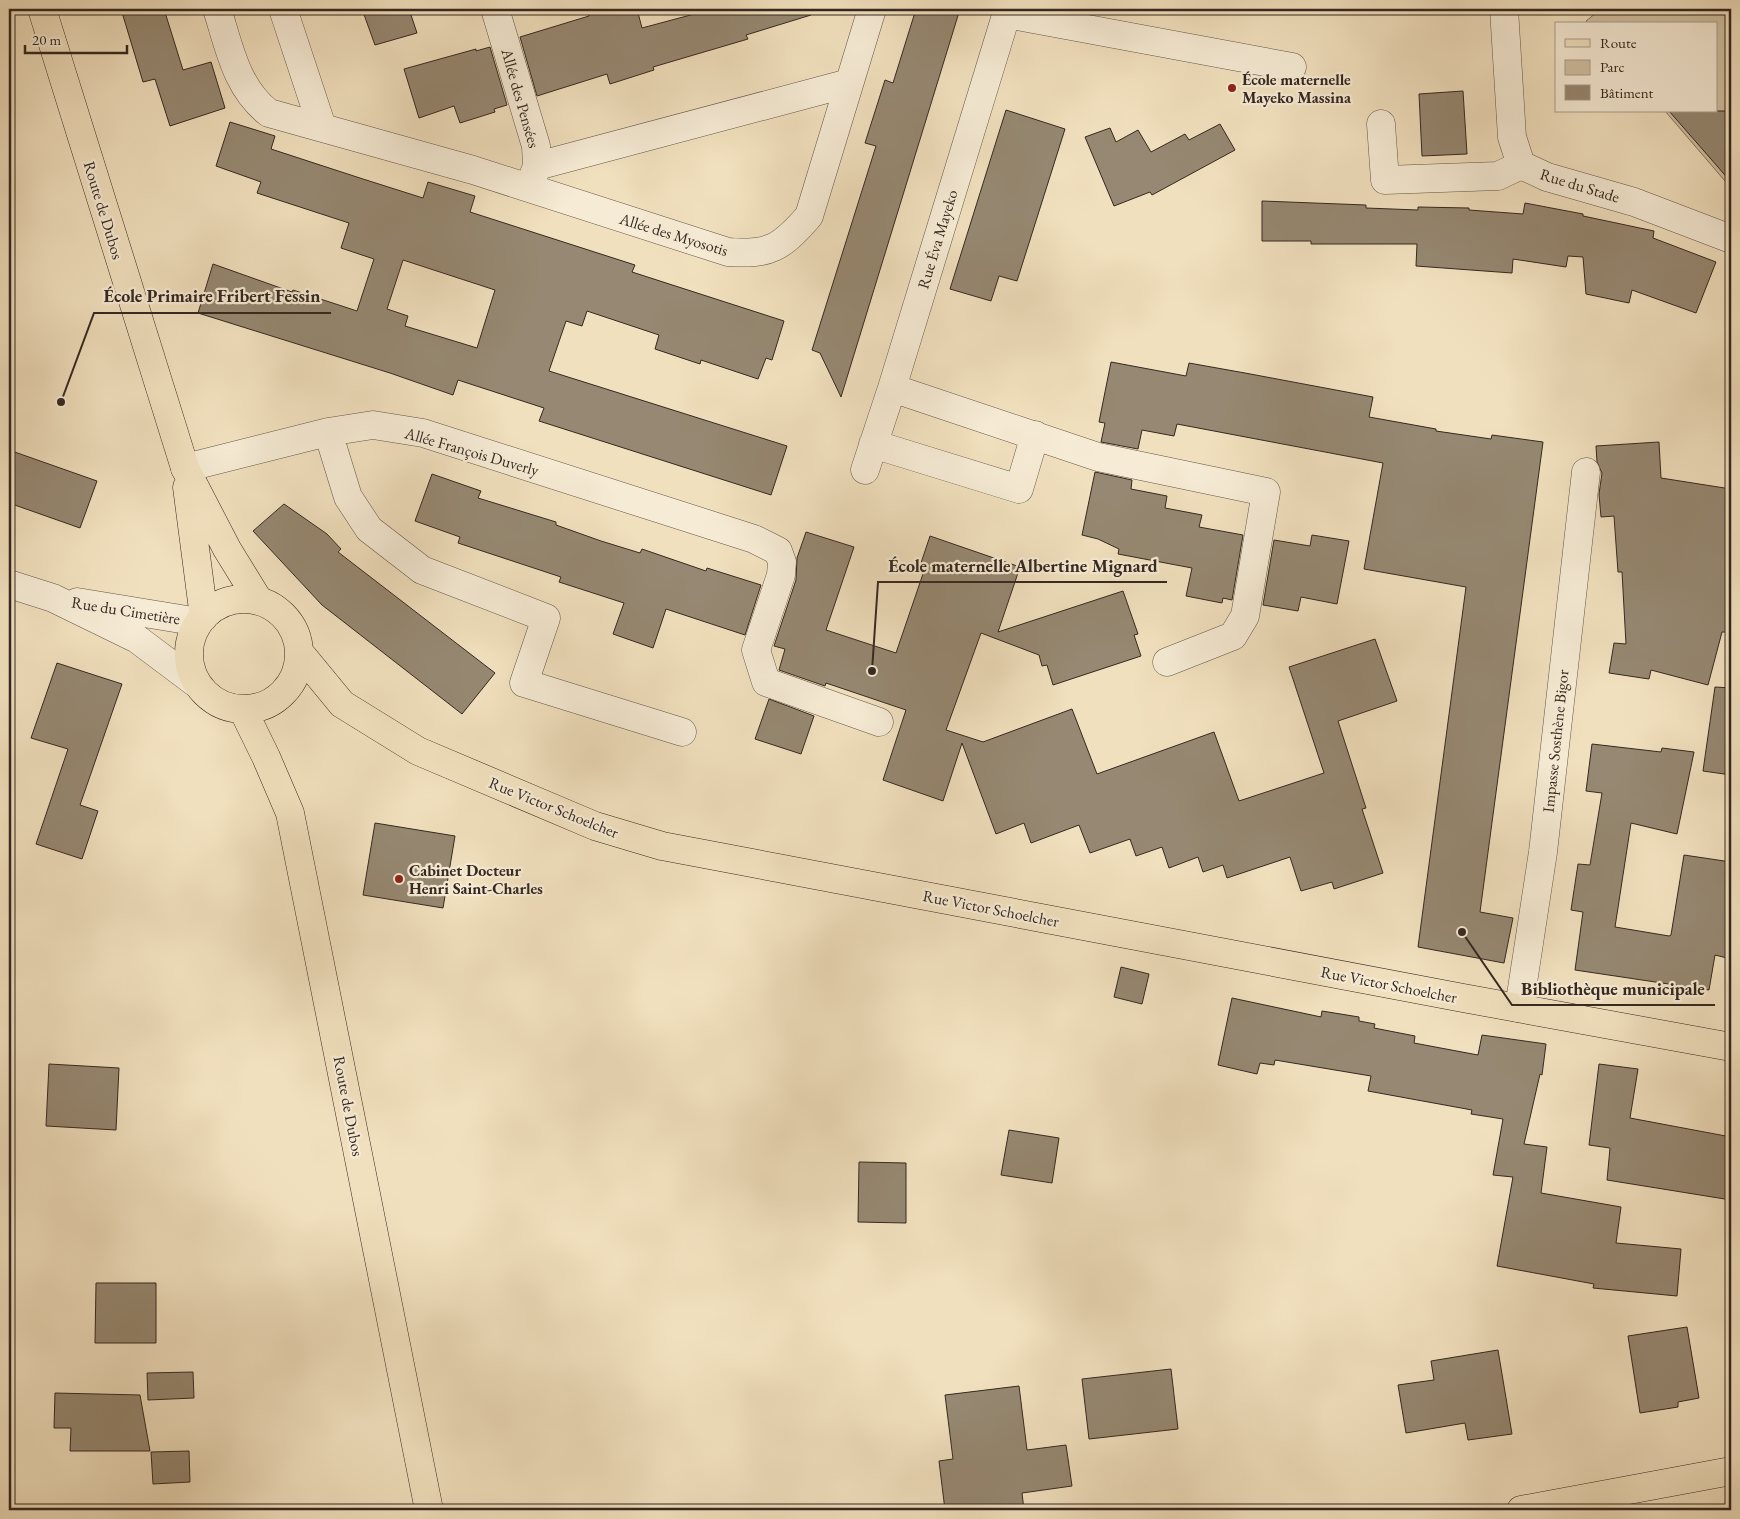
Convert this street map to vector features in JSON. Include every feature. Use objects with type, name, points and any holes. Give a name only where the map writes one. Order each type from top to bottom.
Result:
[{"type":"main road","name":"Route de Dubos","points":[[42,9],[185,468],[226,549],[259,601]]},
{"type":"main road","name":"Route de Dubos","points":[[185,468],[201,619]]},
{"type":"main road","points":[[239,599],[259,601],[275,608],[288,620],[297,635],[300,653],[298,670],[290,687],[277,699],[261,708],[243,710],[225,706],[209,697],[197,684],[189,664],[190,641],[201,619],[220,605],[239,599]]},
{"type":"main road","name":"Rue Victor Schoelcher","points":[[300,653],[342,704],[418,751],[595,826],[662,846],[1731,1047]]},
{"type":"main road","name":"Route de Dubos","points":[[243,710],[290,813],[430,1510]]},
{"type":"main road","points":[[1521,1510],[1731,1471]]},
{"type":"street","name":"Allée des Myosotis","points":[[217,9],[242,83],[255,103],[269,113],[533,177],[728,252],[753,254],[771,250],[791,236],[809,216],[872,9]]},
{"type":"street","points":[[283,9],[322,127]]},
{"type":"street","name":"Allée des Pensées","points":[[495,9],[536,146],[533,177]]},
{"type":"street","name":"Rue du Stade","points":[[1504,9],[1512,137],[1521,165],[1547,177],[1634,202],[1731,239]]},
{"type":"street","points":[[1007,11],[1292,67]]},
{"type":"street","name":"Rue Éva Mayeko","points":[[865,470],[892,388],[1007,11]]},
{"type":"street","points":[[533,177],[849,83]]},
{"type":"street","points":[[1382,124],[1385,180],[1498,176],[1521,165]]},
{"type":"street","points":[[892,388],[1098,456],[1266,492],[1246,616],[1233,636],[1167,662]]},
{"type":"street","name":"Allée François Duverly","points":[[185,468],[328,432],[374,425],[423,433],[754,538],[778,551],[782,562],[780,575],[756,650],[766,682],[879,722]]},
{"type":"street","points":[[328,432],[348,497],[369,530],[422,570],[546,618],[524,683],[682,732]]},
{"type":"street","points":[[873,444],[1019,489],[1035,435]]},
{"type":"street","name":"Impasse Sosthène Bigor","points":[[1519,1008],[1543,852],[1586,472]]},
{"type":"street","name":"Rue du Cimetière","points":[[9,584],[53,598],[137,639],[197,684]]},
{"type":"street","name":"Rue du Cimetière","points":[[53,598],[201,619]]},
{"type":"green space","points":[[1601,9],[1731,9],[1731,188],[1666,112],[1718,112],[1718,22],[1586,21]]},
{"type":"building","points":[[121,9],[164,9],[183,70],[211,62],[225,108],[170,126],[155,79],[143,82]]},
{"type":"building","points":[[362,9],[409,9],[417,33],[375,45]]},
{"type":"building","points":[[587,9],[637,9],[642,28],[713,9],[810,9],[811,15],[746,35],[748,39],[653,67],[654,70],[610,84],[607,74],[537,96],[520,37],[589,16]]},
{"type":"building","points":[[916,9],[960,9],[841,397],[820,353],[812,350],[876,146],[865,143],[885,80],[893,83]]},
{"type":"building","points":[[490,47],[507,105],[494,109],[495,112],[460,123],[454,106],[419,118],[404,69],[476,49],[476,51]]},
{"type":"building","points":[[1463,91],[1467,154],[1422,156],[1419,94]]},
{"type":"building","points":[[1006,110],[1065,129],[1017,281],[999,276],[991,301],[950,289]]},
{"type":"building","points":[[1731,111],[1731,182],[1670,112]]},
{"type":"building","points":[[230,122],[275,136],[271,149],[423,198],[428,182],[475,196],[470,212],[635,265],[632,272],[784,321],[772,360],[766,358],[758,379],[701,360],[700,364],[655,349],[659,335],[587,311],[582,326],[566,321],[549,371],[787,446],[771,495],[539,421],[544,408],[458,380],[453,395],[390,373],[198,313],[213,264],[292,292],[293,290],[357,311],[374,259],[341,248],[349,223],[257,193],[261,182],[216,166]],"holes":[[[403,260],[495,290],[477,348],[405,326],[408,316],[387,309]]]},
{"type":"building","points":[[1220,124],[1235,150],[1152,195],[1150,192],[1114,206],[1085,137],[1110,128],[1116,142],[1138,130],[1151,152],[1185,134],[1189,140]]},
{"type":"building","points":[[1262,201],[1366,205],[1366,208],[1418,210],[1418,207],[1469,208],[1469,210],[1523,214],[1525,203],[1583,214],[1583,216],[1654,231],[1653,238],[1716,262],[1696,313],[1632,290],[1629,303],[1586,294],[1583,257],[1568,256],[1566,267],[1513,259],[1512,273],[1416,266],[1417,244],[1311,244],[1311,241],[1262,241]]},
{"type":"building","points":[[1111,362],[1186,376],[1189,363],[1245,373],[1373,397],[1369,417],[1436,429],[1436,431],[1491,439],[1492,435],[1543,442],[1480,912],[1513,918],[1504,963],[1418,947],[1466,587],[1364,569],[1383,463],[1177,424],[1174,436],[1142,430],[1138,449],[1101,442],[1105,423],[1099,422]]},
{"type":"building","points":[[1659,442],[1661,478],[1731,489],[1731,632],[1722,632],[1708,685],[1651,670],[1649,679],[1609,673],[1614,643],[1626,644],[1622,572],[1618,572],[1614,516],[1601,517],[1599,494],[1602,473],[1597,462],[1596,446]]},
{"type":"building","points":[[9,450],[97,481],[80,528],[9,503]]},
{"type":"building","points":[[1095,472],[1132,480],[1131,489],[1167,496],[1165,508],[1202,515],[1199,527],[1243,535],[1232,600],[1223,598],[1222,603],[1186,596],[1192,568],[1118,554],[1119,549],[1098,539],[1082,535]]},
{"type":"building","points":[[432,474],[481,491],[478,498],[556,522],[556,525],[601,541],[640,553],[642,549],[706,571],[707,568],[761,585],[745,635],[666,609],[653,648],[613,634],[624,603],[559,582],[561,577],[458,543],[460,537],[415,521]]},
{"type":"building","points":[[284,504],[327,534],[341,549],[338,552],[495,673],[462,714],[322,605],[253,531]]},
{"type":"building","points":[[806,532],[854,547],[826,630],[896,653],[926,565],[921,563],[930,536],[1020,567],[998,632],[1123,591],[1138,634],[1134,635],[1141,656],[1053,685],[1047,665],[1042,666],[1039,655],[981,633],[946,730],[983,742],[1072,709],[1097,774],[1214,732],[1239,801],[1324,773],[1289,667],[1375,639],[1397,701],[1338,721],[1366,808],[1362,809],[1383,873],[1334,889],[1332,882],[1301,891],[1290,857],[1227,878],[1223,865],[1203,872],[1198,857],[1169,868],[1162,847],[1136,856],[1130,839],[1090,853],[1079,825],[1031,843],[1024,823],[996,834],[962,743],[943,801],[883,780],[906,710],[826,683],[825,686],[779,670],[785,649],[774,646],[796,580],[797,558]]},
{"type":"building","points":[[1312,535],[1349,541],[1337,604],[1301,597],[1298,611],[1263,605],[1274,540],[1310,546]]},
{"type":"building","points":[[57,663],[122,684],[80,805],[98,811],[82,859],[36,844],[68,749],[31,738]]},
{"type":"building","points":[[1715,687],[1731,688],[1731,775],[1703,771]]},
{"type":"building","points":[[769,699],[814,716],[801,754],[755,739]]},
{"type":"building","points":[[1592,744],[1661,752],[1662,748],[1694,752],[1677,834],[1631,823],[1615,927],[1671,935],[1684,855],[1731,862],[1731,959],[1715,955],[1709,990],[1575,970],[1583,912],[1571,910],[1578,864],[1590,865],[1602,793],[1586,791]]},
{"type":"building","points":[[375,823],[455,836],[443,908],[363,895]]},
{"type":"building","points":[[1121,967],[1149,974],[1142,1004],[1114,997]]},
{"type":"building","points":[[1232,998],[1321,1017],[1322,1011],[1359,1017],[1359,1021],[1375,1024],[1374,1028],[1415,1036],[1414,1043],[1478,1055],[1482,1035],[1546,1044],[1542,1075],[1540,1074],[1524,1144],[1547,1147],[1541,1193],[1621,1207],[1616,1243],[1681,1249],[1677,1296],[1593,1288],[1594,1284],[1497,1266],[1513,1177],[1493,1175],[1503,1119],[1471,1114],[1472,1110],[1368,1091],[1371,1076],[1275,1060],[1274,1065],[1260,1063],[1257,1074],[1218,1065]]},
{"type":"building","points":[[49,1064],[119,1068],[116,1130],[46,1126]]},
{"type":"building","points":[[1599,1064],[1638,1069],[1630,1118],[1731,1137],[1731,1200],[1607,1180],[1610,1148],[1589,1145]]},
{"type":"building","points":[[1009,1130],[1059,1138],[1052,1183],[1001,1175]]},
{"type":"building","points":[[859,1162],[906,1163],[906,1223],[858,1222]]},
{"type":"building","points":[[96,1283],[156,1283],[156,1343],[95,1343]]},
{"type":"building","points":[[1687,1327],[1699,1398],[1678,1402],[1678,1407],[1640,1413],[1628,1336]]},
{"type":"building","points":[[1498,1350],[1512,1434],[1468,1440],[1465,1423],[1406,1433],[1398,1385],[1434,1380],[1431,1361]]},
{"type":"building","points":[[1171,1369],[1178,1429],[1089,1439],[1082,1379]]},
{"type":"building","points":[[193,1372],[194,1398],[148,1400],[147,1373]]},
{"type":"building","points":[[1019,1386],[1027,1450],[1066,1445],[1072,1486],[1022,1493],[1024,1510],[945,1510],[939,1461],[953,1459],[945,1395]]},
{"type":"building","points":[[55,1393],[140,1395],[150,1451],[70,1451],[71,1428],[54,1428]]},
{"type":"building","points":[[189,1451],[190,1482],[153,1484],[151,1452]]},
{"type":"place","name":"École maternelle Mayeko Massina","points":[[1232,88]]},
{"type":"place","name":"École Primaire Fribert Fessin","points":[[61,402]]},
{"type":"place","name":"École maternelle Albertine Mignard","points":[[872,671]]},
{"type":"place","name":"Cabinet Docteur Henri Saint-Charles","points":[[399,879]]},
{"type":"place","name":"Bibliothèque municipale","points":[[1462,932]]}]
